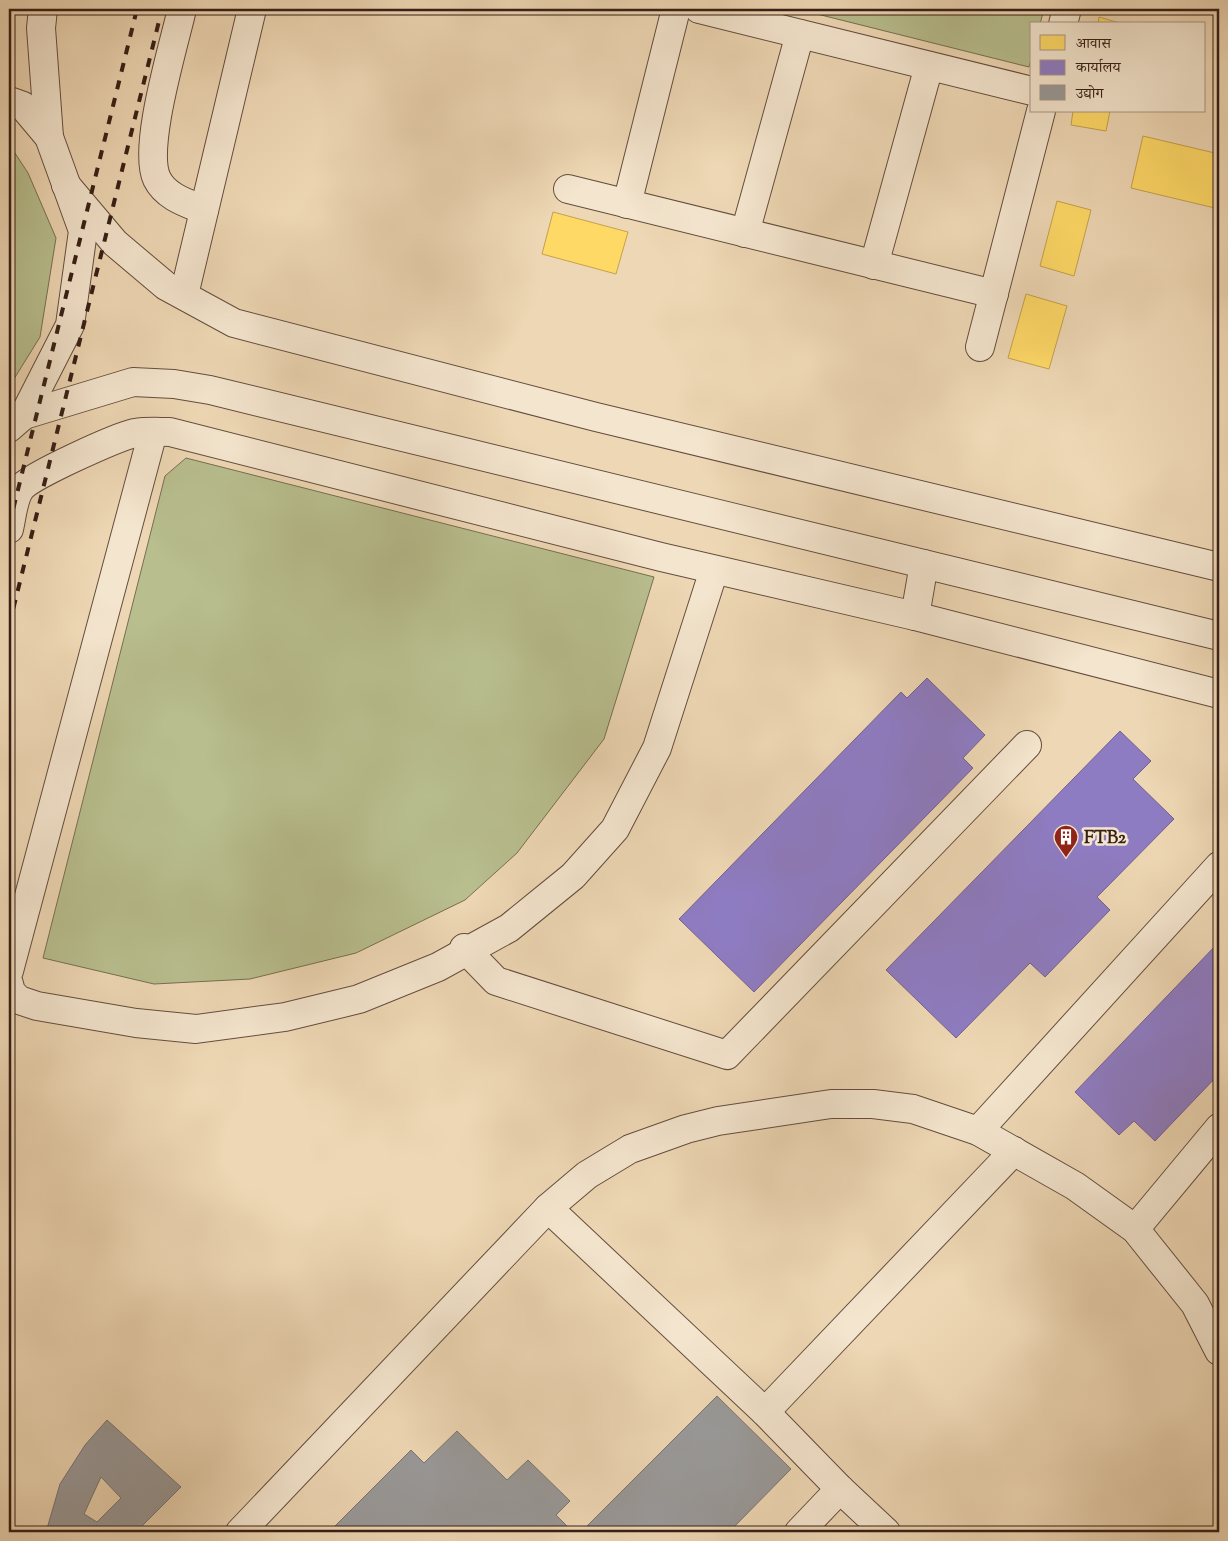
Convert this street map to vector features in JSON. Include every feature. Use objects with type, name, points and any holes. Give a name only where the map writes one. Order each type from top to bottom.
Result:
[{"type":"street","points":[[16,422],[70,325],[83,231],[49,137],[41,28],[43,9]]},
{"type":"street","points":[[182,9],[153,136],[152,159],[157,179],[170,195],[204,210]]},
{"type":"street","points":[[184,295],[252,9]]},
{"type":"street","points":[[628,204],[676,9]]},
{"type":"street","points":[[699,9],[1030,91]]},
{"type":"street","points":[[1064,22],[1067,9]]},
{"type":"street","points":[[745,232],[800,34]]},
{"type":"street","points":[[874,265],[929,66]]},
{"type":"street","points":[[9,100],[23,106],[49,137]]},
{"type":"street","points":[[980,347],[1041,112]]},
{"type":"street","points":[[66,185],[115,243],[166,286],[234,323],[596,417],[1219,567]]},
{"type":"street","points":[[568,189],[994,294]]},
{"type":"street","points":[[16,422],[133,382],[174,384],[210,390],[1219,636]]},
{"type":"street","points":[[9,971],[153,432]]},
{"type":"street","points":[[9,529],[17,495],[24,486],[62,464],[115,439],[136,433],[170,432],[714,570],[914,616],[1219,694]]},
{"type":"street","points":[[914,616],[924,564]]},
{"type":"street","points":[[9,984],[11,992],[19,1000],[37,1006],[136,1023],[196,1029],[285,1018],[359,998],[438,967],[465,950],[509,928],[573,876],[615,829],[657,748],[714,570]]},
{"type":"street","points":[[465,950],[496,981],[727,1055],[1027,745]]},
{"type":"street","points":[[978,1131],[1219,866]]},
{"type":"street","points":[[240,1532],[548,1208],[586,1175],[630,1149],[686,1129],[718,1122],[831,1104],[873,1104],[913,1109],[978,1131],[1075,1186],[1135,1230],[1195,1304],[1219,1351]]},
{"type":"street","points":[[1135,1230],[1219,1128]]},
{"type":"street","points":[[765,1412],[1014,1151]]},
{"type":"street","points":[[548,1208],[765,1412],[840,1489],[886,1532]]},
{"type":"street","points":[[799,1532],[840,1489]]},
{"type":"green space","points":[[797,9],[1044,9],[1041,22],[1030,22],[1029,67]]},
{"type":"green space","points":[[9,144],[28,173],[56,238],[40,337],[9,387]]},
{"type":"green space","points":[[186,458],[654,577],[604,739],[517,853],[465,900],[356,953],[250,979],[154,984],[43,958],[165,476]]},
{"type":"building: आवास","points":[[1120,9],[1140,9],[1139,15]]},
{"type":"building: आवास","points":[[1099,17],[1116,22],[1098,22]]},
{"type":"building: आवास","points":[[1073,112],[1110,112],[1106,131],[1071,125]]},
{"type":"building: आवास","points":[[1143,136],[1219,154],[1219,209],[1131,188]]},
{"type":"building: आवास","points":[[1057,201],[1091,210],[1074,276],[1040,266]]},
{"type":"building: आवास","points":[[553,212],[628,232],[616,274],[542,254]]},
{"type":"building: आवास","points":[[1026,294],[1067,306],[1049,369],[1008,358]]},
{"type":"building: कार्यालय","points":[[927,678],[985,735],[963,758],[973,768],[754,992],[679,919],[901,692],[907,698]]},
{"type":"building: कार्यालय","name":"FTB2","points":[[1120,731],[1151,761],[1133,779],[1174,819],[1097,897],[1110,910],[1045,977],[1030,963],[956,1038],[886,970]]},
{"type":"building: कार्यालय","points":[[1219,942],[1219,1074],[1155,1141],[1134,1121],[1119,1135],[1075,1092]]},
{"type":"building: उद्योग","points":[[717,1396],[791,1469],[729,1532],[581,1532]]},
{"type":"building: उद्योग","points":[[107,1420],[181,1487],[136,1532],[46,1532],[60,1484],[85,1445]],"holes":[[[101,1477],[121,1498],[97,1522],[84,1514]]]},
{"type":"building: उद्योग","points":[[457,1431],[507,1480],[528,1460],[570,1501],[556,1515],[573,1532],[329,1532],[411,1450],[424,1463]]},
{"type":"railway","points":[[9,526],[137,9]]},
{"type":"railway","points":[[9,626],[162,9]]},
{"type":"place","name":"FTB2","points":[[1066,858]]}]
